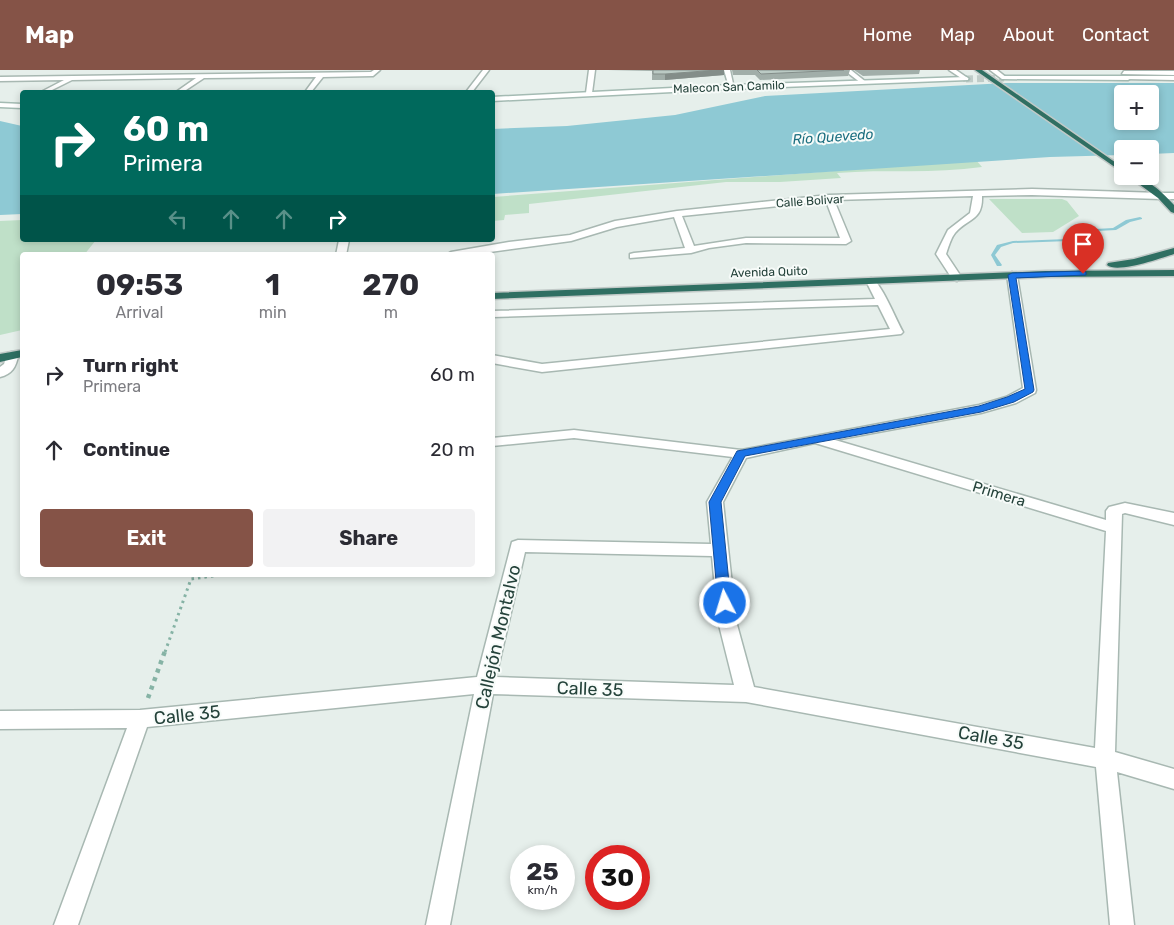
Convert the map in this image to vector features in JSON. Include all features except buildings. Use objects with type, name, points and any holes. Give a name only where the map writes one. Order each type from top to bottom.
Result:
[{"type":"highway","points":[[978,70],[1114,164]]},
{"type":"highway","points":[[1145,185],[1161,196],[1174,210]]},
{"type":"highway","name":"Avenida Quito","points":[[1046,274],[1135,262],[1174,251]]},
{"type":"highway","name":"Avenida Quito","points":[[495,296],[1012,275],[1174,273]]},
{"type":"street","points":[[48,90],[88,70]]},
{"type":"street","points":[[182,90],[211,70]]},
{"type":"street","points":[[471,90],[486,70]]},
{"type":"street","points":[[589,93],[592,70]]},
{"type":"street","points":[[727,70],[732,87]]},
{"type":"street","points":[[847,70],[863,82]]},
{"type":"street","name":"Malecon San Camilo","points":[[495,99],[589,93],[966,79],[952,70]]},
{"type":"street","points":[[993,70],[1004,78],[1124,73],[1174,78]]},
{"type":"street","points":[[0,79],[322,75],[375,72]]},
{"type":"street","points":[[310,90],[322,75]]},
{"type":"street","points":[[0,105],[20,105]]},
{"type":"street","name":"Calle Bolivar","points":[[468,252],[571,238],[615,224],[677,214],[829,198],[1032,192],[1174,196]]},
{"type":"street","points":[[957,278],[941,254],[951,232],[976,214],[979,204],[977,194]]},
{"type":"street","points":[[634,256],[691,250],[708,244],[744,241],[846,241],[829,198]]},
{"type":"street","points":[[677,214],[691,250]]},
{"type":"street","points":[[815,439],[981,409],[1011,400],[1030,390],[1012,275]]},
{"type":"street","points":[[495,360],[542,368],[897,332],[872,281]]},
{"type":"street","points":[[495,314],[882,302]]},
{"type":"street","name":"Primera","points":[[741,454],[815,439],[1114,528]]},
{"type":"street","points":[[741,454],[715,502],[726,621],[746,694]]},
{"type":"street","points":[[1122,925],[1106,759],[1114,510],[1125,508],[1174,519]]},
{"type":"street","name":"Callejón Montalvo","points":[[438,925],[485,685],[518,546],[720,550]]},
{"type":"street","name":"Calle 35","points":[[0,720],[140,719],[485,685],[746,694],[1106,759],[1174,778]]},
{"type":"street","points":[[66,925],[140,719]]},
{"type":"lane","points":[[1124,73],[1174,73]]},
{"type":"lane","points":[[495,442],[574,434],[741,454]]},
{"type":"path","points":[[140,719],[191,579],[206,577]]},
{"type":"green space","points":[[976,160],[982,167],[946,170],[837,173],[841,178],[780,182],[726,182],[529,204],[529,213],[505,215],[504,220],[495,221],[495,197]]},
{"type":"green space","points":[[989,199],[1062,199],[1067,201],[1079,216],[1053,232],[1022,233]]},
{"type":"green space","points":[[20,220],[20,242],[94,242],[86,252],[20,252],[20,330],[0,335],[0,221]]},
{"type":"water","name":"Río Quevedo","points":[[1006,83],[1174,83],[1174,153],[1159,154],[1159,140],[1114,140],[1114,155],[1050,157],[495,194],[495,129],[567,126],[675,115],[765,96]]},
{"type":"water","points":[[0,121],[20,126],[20,214],[0,215]]},
{"type":"waterway","points":[[999,265],[993,255],[999,246],[1013,242],[1069,240],[1096,230],[1114,229],[1128,221],[1140,218]]},
{"type":"tunnel","points":[[966,79],[1004,78]]},
{"type":"route","points":[[725,603],[715,502],[741,454],[981,409],[1011,400],[1030,390],[1012,275],[1083,274]]}]
